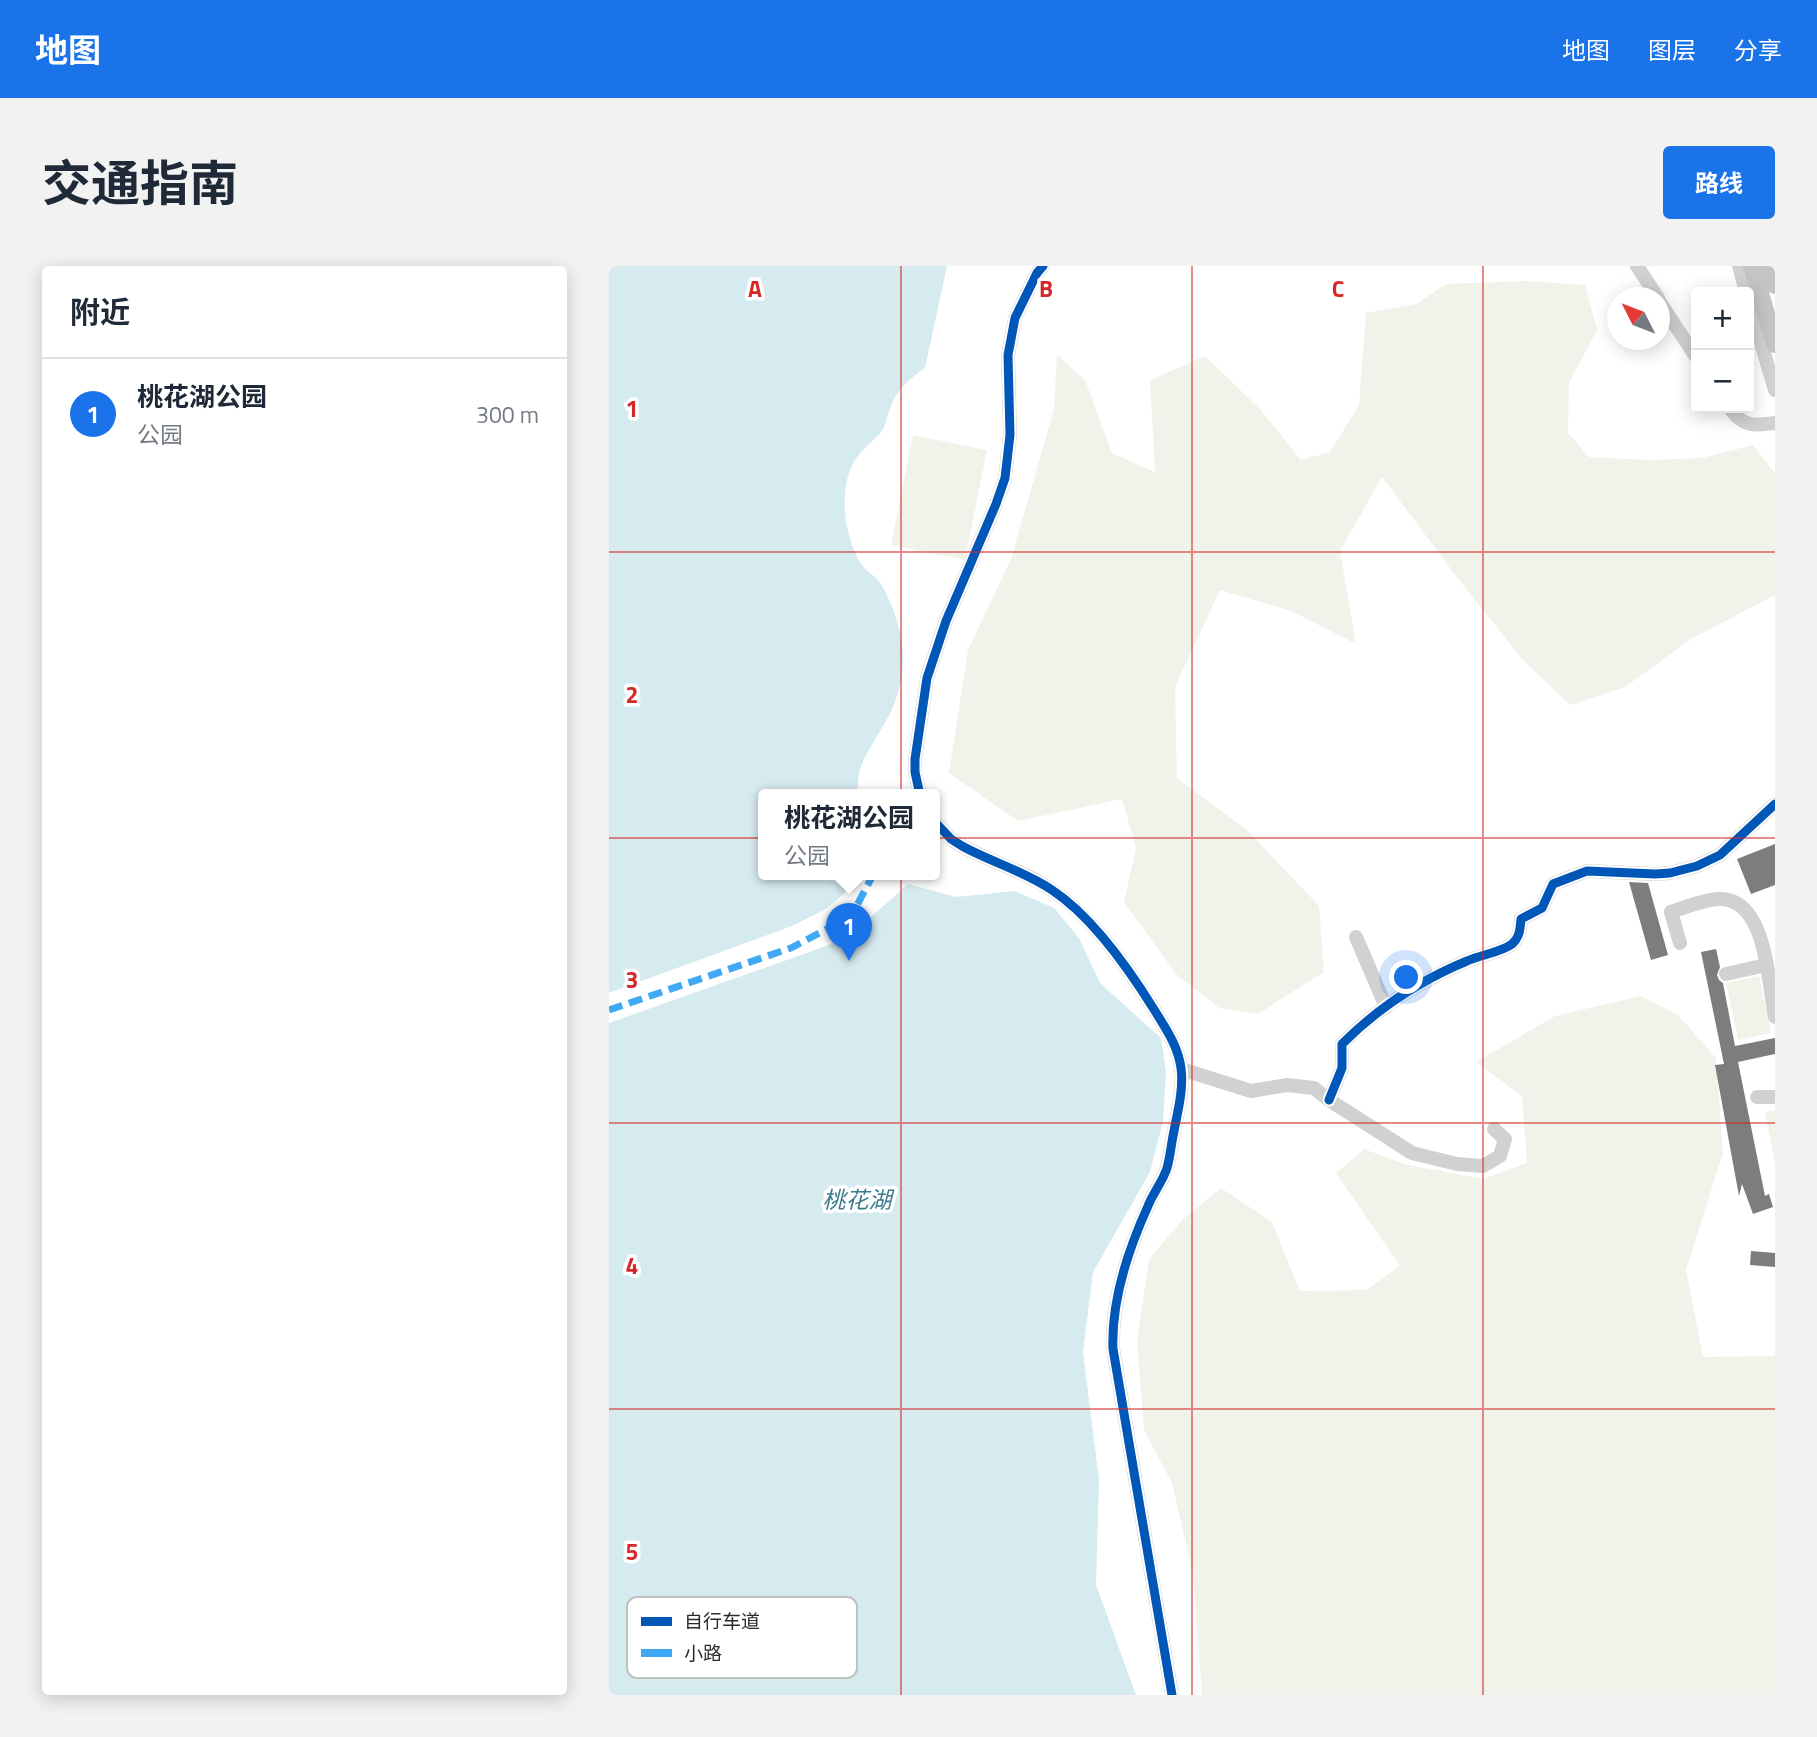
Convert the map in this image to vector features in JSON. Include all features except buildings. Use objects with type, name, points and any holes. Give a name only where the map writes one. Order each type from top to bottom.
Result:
[{"type":"main road","points":[[1752,266],[1757,293],[1775,344]]},
{"type":"main road","points":[[1757,293],[1770,266]]},
{"type":"street","points":[[919,789],[915,759],[927,678],[946,621],[1005,478],[1010,435],[1008,355],[1015,318],[1043,266]]},
{"type":"street","points":[[1637,266],[1651,287]]},
{"type":"street","points":[[1740,266],[1757,293],[1775,390]]},
{"type":"street","points":[[1670,316],[1692,350]]},
{"type":"street","points":[[1734,413],[1751,424],[1775,423]]},
{"type":"street","points":[[1329,1100],[1342,1068],[1342,1044],[1360,1026],[1411,990],[1467,961],[1511,945],[1519,936],[1521,919],[1542,908],[1553,884],[1587,872],[1655,874],[1697,866],[1720,855],[1775,804]]},
{"type":"street","points":[[940,827],[962,846],[1039,882],[1078,911],[1135,979],[1173,1040],[1181,1069],[1182,1087],[1167,1169],[1148,1206],[1131,1249],[1115,1310],[1112,1336],[1172,1695]]},
{"type":"street","points":[[1680,943],[1671,912],[1702,901],[1721,898],[1735,902],[1747,911],[1756,924],[1762,941],[1775,1017]]},
{"type":"street","points":[[1356,937],[1386,1007]]},
{"type":"street","points":[[1726,975],[1766,965]]},
{"type":"street","points":[[1181,1069],[1251,1091],[1287,1085],[1314,1088],[1412,1153],[1457,1164],[1483,1166],[1500,1156],[1505,1139],[1494,1129]]},
{"type":"street","points":[[1757,1097],[1775,1097]]},
{"type":"shaded area","points":[[1527,281],[1585,285],[1597,330],[1569,383],[1568,433],[1589,457],[1648,460],[1702,458],[1753,445],[1775,473],[1775,595],[1691,639],[1625,687],[1570,705],[1522,659],[1382,477],[1340,551],[1356,644],[1291,611],[1220,590],[1175,687],[1177,778],[1247,830],[1319,906],[1324,972],[1258,1014],[1219,1008],[1176,974],[1124,902],[1136,848],[1122,799],[1018,821],[949,773],[968,650],[1011,559],[1054,409],[1057,355],[1085,380],[1112,453],[1155,472],[1150,380],[1205,356],[1260,409],[1301,460],[1330,452],[1359,405],[1366,313],[1416,304],[1446,284]]},
{"type":"shaded area","points":[[913,435],[987,450],[965,560],[891,545]]},
{"type":"shaded area","points":[[1759,976],[1771,1033],[1738,1040],[1726,983]]},
{"type":"shaded area","points":[[1641,996],[1678,1015],[1716,1058],[1723,1153],[1686,1270],[1703,1357],[1775,1356],[1775,1695],[1202,1695],[1193,1574],[1172,1483],[1144,1430],[1137,1341],[1149,1259],[1184,1218],[1221,1188],[1272,1222],[1300,1291],[1366,1290],[1400,1266],[1336,1173],[1364,1149],[1404,1164],[1483,1179],[1527,1163],[1522,1096],[1476,1062],[1555,1016]]},
{"type":"shaded area","points":[[1775,1110],[1775,1163],[1765,1112]]},
{"type":"water","points":[[609,266],[947,266],[925,368],[899,392],[883,429],[854,462],[845,491],[851,544],[862,565],[881,584],[899,627],[903,663],[896,698],[861,766],[858,789],[758,789],[758,880],[850,880],[845,893],[826,909],[792,926],[609,993]]},
{"type":"water","name":"桃花湖","points":[[908,884],[956,897],[1015,891],[1054,908],[1079,938],[1100,983],[1161,1038],[1166,1072],[1163,1121],[1150,1172],[1093,1272],[1083,1352],[1099,1480],[1096,1585],[1136,1695],[609,1695],[609,1023],[846,939]]},
{"type":"marked path","points":[[609,1010],[791,948],[827,929],[856,907],[870,880]]},
{"type":"cycle path","points":[[919,789],[915,759],[927,678],[946,621],[1005,478],[1010,435],[1008,355],[1015,318],[1043,266]]},
{"type":"cycle path","points":[[1329,1100],[1342,1068],[1342,1044],[1385,1007],[1416,986],[1472,959],[1512,944],[1518,936],[1521,919],[1542,908],[1553,884],[1587,871],[1655,874],[1697,866],[1720,855],[1775,804]]},
{"type":"cycle path","points":[[940,827],[962,846],[1041,883],[1082,914],[1134,978],[1167,1031],[1179,1060],[1181,1093],[1168,1164],[1150,1201],[1122,1276],[1113,1331],[1113,1349],[1172,1695]]},
{"type":"place","name":"桃花湖公园","points":[[849,961]]}]
